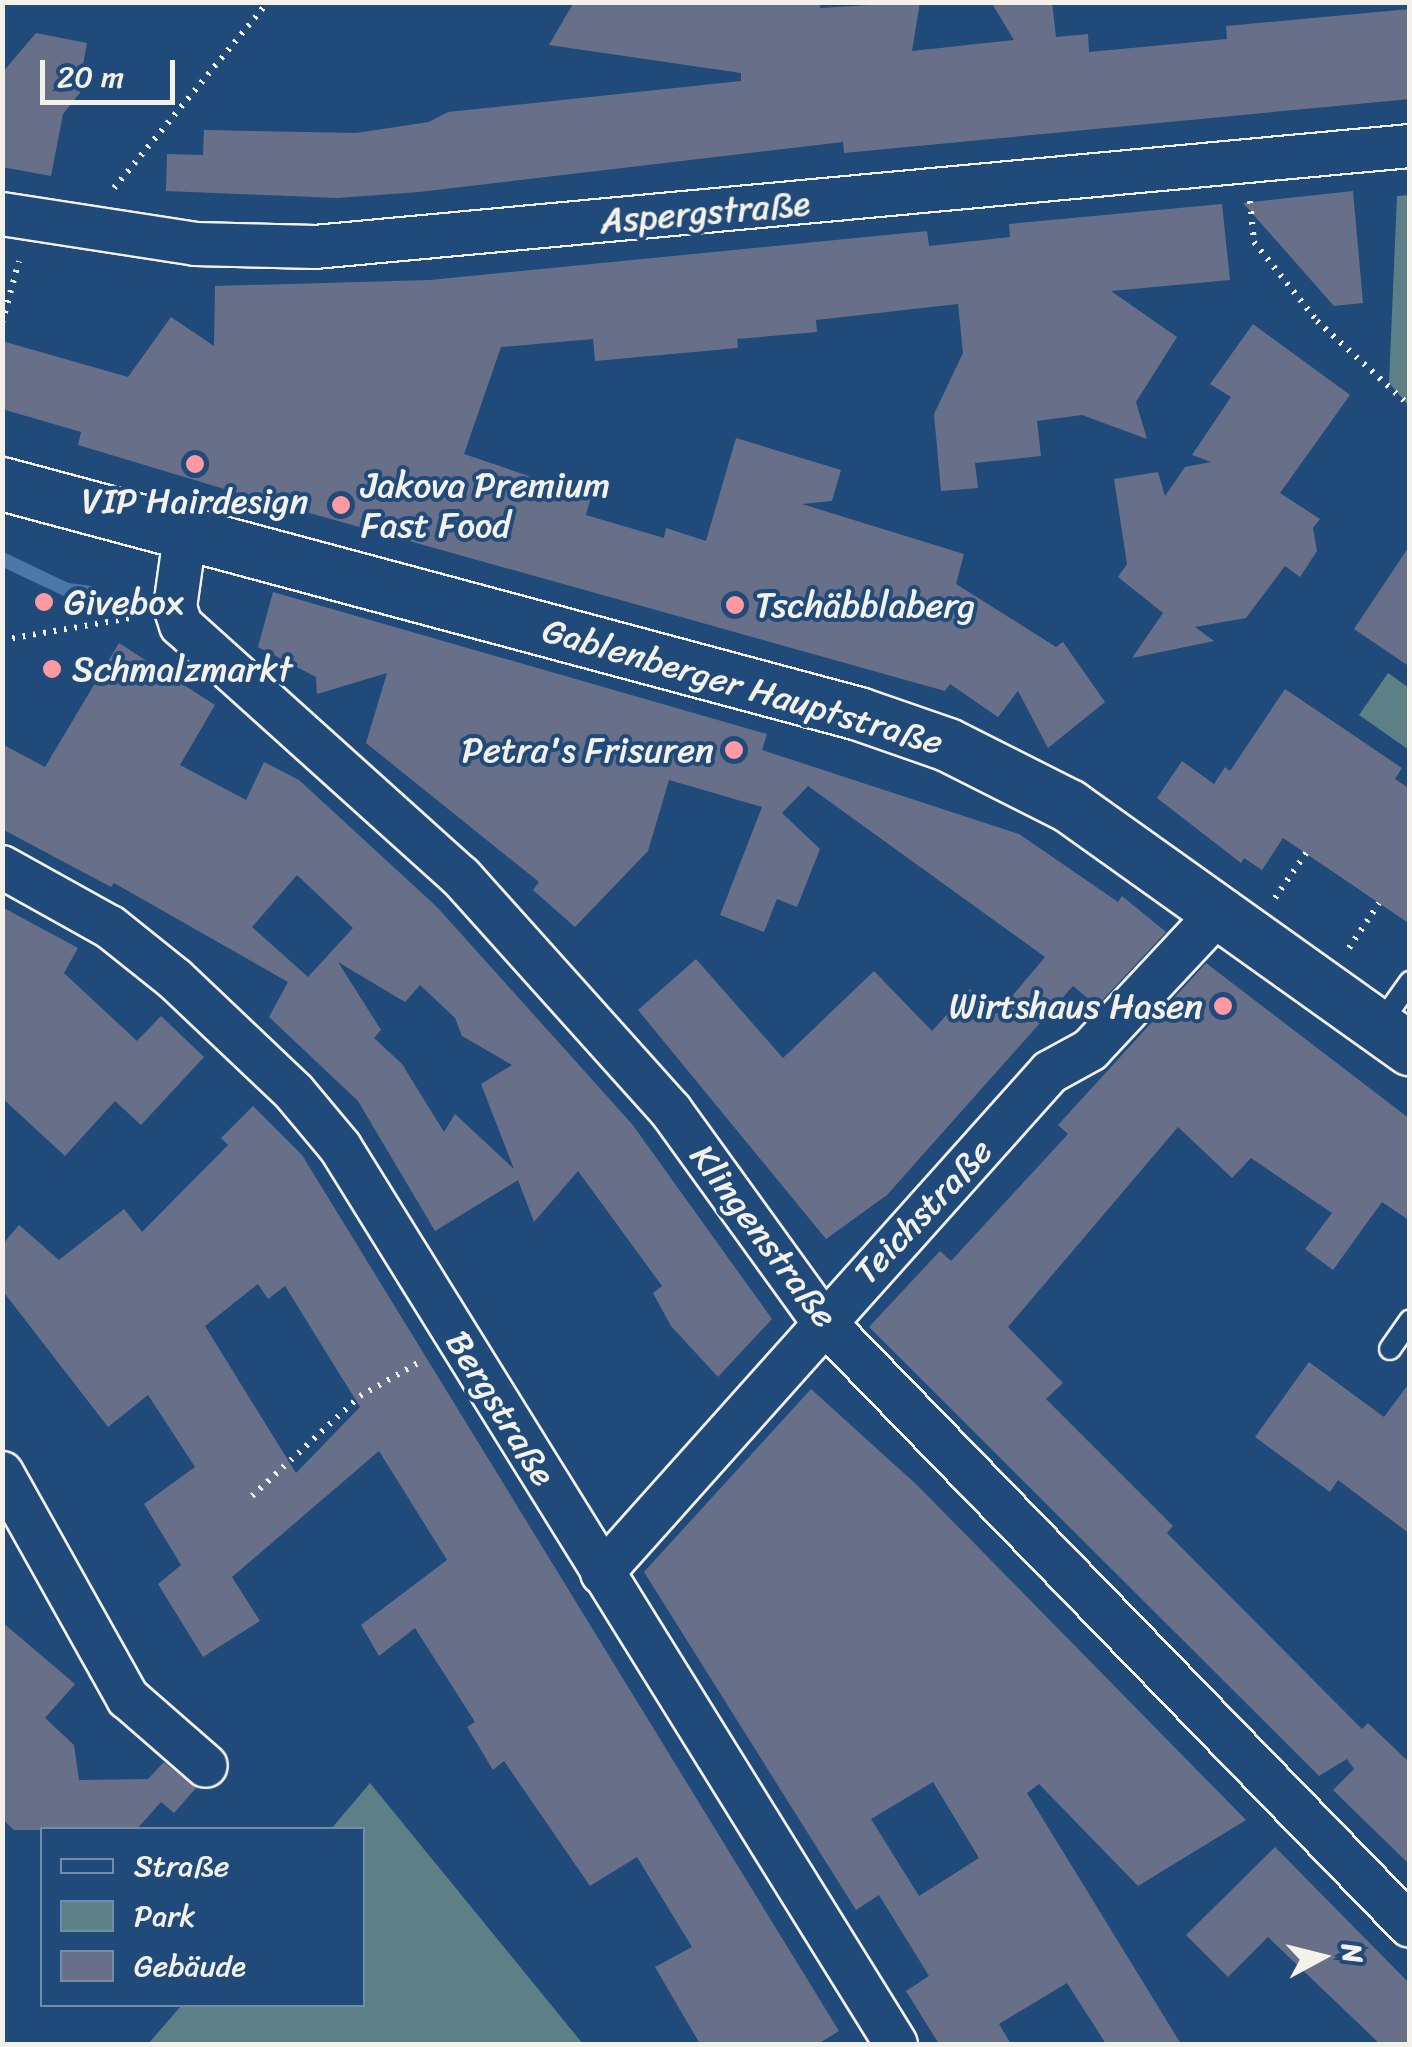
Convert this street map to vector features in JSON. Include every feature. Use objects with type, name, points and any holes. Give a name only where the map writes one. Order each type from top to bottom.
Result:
[{"type":"street","name":"Aspergstraße","points":[[2,214],[194,244],[315,247],[1410,146]]},
{"type":"street","name":"Gablenberger Hauptstraße","points":[[2,484],[186,529],[840,709],[948,745],[1069,806],[1220,910],[1394,1038]]},
{"type":"street","name":"Klingenstraße","points":[[186,529],[176,606],[182,625],[462,877],[561,983],[671,1111],[822,1320],[1410,1926]]},
{"type":"street","name":"Bergstraße","points":[[2,867],[110,927],[175,979],[294,1092],[340,1147],[896,2044]]},
{"type":"street","name":"Teichstraße","points":[[602,1573],[822,1320],[1050,1072],[1090,1050],[1220,910]]},
{"type":"street","points":[[2,1473],[128,1698],[206,1766]]},
{"type":"lane","points":[[1394,1038],[1410,982]]},
{"type":"lane","points":[[1390,1350],[1410,1320]]},
{"type":"path","points":[[122,177],[268,2]]},
{"type":"path","points":[[1246,163],[1254,242],[1318,321],[1410,406]]},
{"type":"path","points":[[2,323],[11,292]]},
{"type":"path","points":[[2,640],[120,621]]},
{"type":"path","points":[[252,1496],[360,1396],[458,1339]]},
{"type":"green space","points":[[1410,195],[1409,406],[1389,383],[1397,196]]},
{"type":"green space","points":[[1388,673],[1409,688],[1409,750],[1359,715]]},
{"type":"green space","points":[[370,1783],[583,2044],[148,2044],[180,2007],[365,2007],[365,1827],[333,1827]]},
{"type":"building","points":[[574,2],[821,2],[820,8],[920,2],[912,51],[1014,40],[991,2],[1052,2],[1056,37],[1088,34],[1089,52],[1227,39],[1226,26],[1410,9],[1410,99],[844,153],[843,142],[419,192],[337,198],[166,191],[167,154],[203,155],[204,130],[356,133],[429,122],[448,112],[741,81],[741,73],[549,45]]},
{"type":"building","points":[[36,33],[87,43],[82,71],[95,74],[63,114],[51,176],[2,167],[2,73]]},
{"type":"building","points":[[1353,191],[1363,303],[1334,306],[1243,203]]},
{"type":"building","points":[[1222,204],[1230,280],[1111,291],[1177,337],[1136,402],[1147,439],[1082,415],[1037,421],[1041,456],[975,463],[978,488],[941,491],[934,414],[963,353],[958,304],[816,320],[817,332],[737,339],[738,348],[595,361],[593,339],[501,347],[464,454],[591,497],[586,515],[664,538],[666,528],[706,541],[736,438],[841,470],[832,501],[802,504],[964,554],[956,584],[1056,647],[1063,642],[1105,702],[1048,748],[1018,691],[998,717],[950,684],[945,691],[231,491],[78,445],[81,432],[2,409],[2,341],[128,377],[171,317],[214,346],[215,286],[430,280],[927,231],[929,246],[1010,237],[1009,224]]},
{"type":"building","points":[[1253,324],[1350,395],[1280,493],[1320,519],[1313,528],[1317,551],[1300,577],[1285,566],[1246,618],[1195,627],[1214,641],[1132,658],[1163,613],[1118,577],[1127,564],[1114,479],[1158,472],[1165,496],[1185,467],[1211,462],[1192,455],[1231,397],[1210,384]]},
{"type":"building","points":[[1410,545],[1410,667],[1354,629]]},
{"type":"building","points":[[273,592],[767,734],[762,750],[1019,834],[1118,902],[1122,896],[1166,932],[1097,1006],[1073,986],[887,1195],[826,1239],[638,1010],[696,959],[783,1058],[874,971],[932,1031],[970,989],[997,1014],[1045,957],[808,786],[782,813],[820,849],[797,907],[777,899],[764,932],[720,915],[762,807],[669,780],[648,851],[575,927],[533,890],[539,882],[366,743],[387,673],[317,694],[316,677],[258,647]]},
{"type":"building","points":[[119,643],[215,705],[180,765],[246,800],[264,762],[299,780],[437,907],[632,1124],[772,1319],[718,1377],[671,1326],[653,1293],[662,1286],[578,1171],[534,1222],[518,1180],[435,1231],[358,1101],[269,1017],[288,982],[114,883],[111,887],[2,829],[2,744],[45,767]],"holes":[[[297,875],[353,928],[308,977],[252,927]],[[338,962],[405,1002],[420,985],[455,1018],[462,1036],[512,1065],[481,1084],[514,1169],[455,1114],[444,1132],[402,1064],[374,1038],[381,1030]]]},
{"type":"building","points":[[1285,689],[1402,768],[1395,779],[1410,789],[1410,924],[1283,838],[1262,870],[1244,858],[1241,863],[1157,798],[1182,761],[1214,784],[1225,767],[1230,771]]},
{"type":"building","points":[[2,907],[78,948],[64,973],[137,1041],[161,1016],[204,1057],[141,1125],[115,1101],[65,1156],[2,1098]]},
{"type":"building","points":[[1206,963],[1410,1119],[1410,1221],[1382,1202],[1333,1270],[1305,1249],[1332,1213],[1251,1158],[1232,1178],[1178,1127],[1008,1327],[1063,1383],[1046,1399],[1173,1526],[1167,1533],[1362,1729],[1368,1723],[1410,1763],[1410,1865],[1333,1790],[1354,1769],[1347,1759],[1319,1776],[869,1327],[940,1251],[951,1261],[1068,1134],[1058,1125]]},
{"type":"building","points":[[253,1106],[302,1155],[839,2031],[818,2044],[700,2044],[655,1967],[692,1947],[637,1857],[590,1886],[504,1761],[493,1770],[467,1727],[475,1722],[415,1628],[379,1656],[361,1625],[447,1560],[379,1451],[232,1577],[260,1621],[203,1657],[158,1584],[181,1565],[144,1504],[195,1467],[148,1395],[108,1427],[2,1290],[2,1245],[19,1225],[59,1260],[124,1209],[142,1232],[228,1145],[221,1138]],"holes":[[[258,1284],[268,1299],[285,1286],[360,1407],[296,1473],[205,1326]]]},
{"type":"building","points":[[1309,1362],[1384,1417],[1410,1382],[1410,1534],[1338,1480],[1330,1492],[1255,1437]]},
{"type":"building","points":[[811,1389],[918,1486],[1246,1820],[1138,1886],[1039,1784],[1027,1793],[1181,2044],[1106,2044],[1067,1983],[999,2024],[1011,2044],[939,2044],[906,1991],[929,1976],[879,1895],[856,1910],[644,1572]],"holes":[[[933,1782],[979,1858],[919,1896],[871,1819]]]},
{"type":"building","points":[[2,1622],[75,1684],[45,1718],[74,1745],[79,1780],[148,1779],[164,1762],[196,1788],[174,1813],[161,1802],[139,1827],[14,1830],[2,1819]]},
{"type":"building","points":[[1275,1847],[1410,1984],[1410,2044],[1380,2044],[1268,1937],[1228,1977],[1186,1935]]},
{"type":"waterway","points":[[2,559],[67,590],[90,593]]},
{"type":"place","name":"VIP Hairdesign","points":[[195,464]]},
{"type":"place","name":"Jakova Premium Fast Food","points":[[341,505]]},
{"type":"place","name":"Givebox","points":[[44,602]]},
{"type":"place","name":"Tschäbblaberg","points":[[735,605]]},
{"type":"place","name":"Schmalzmarkt","points":[[52,669]]},
{"type":"place","name":"Petra's Frisuren","points":[[734,750]]},
{"type":"place","name":"Wirtshaus Hasen","points":[[1223,1006]]}]
